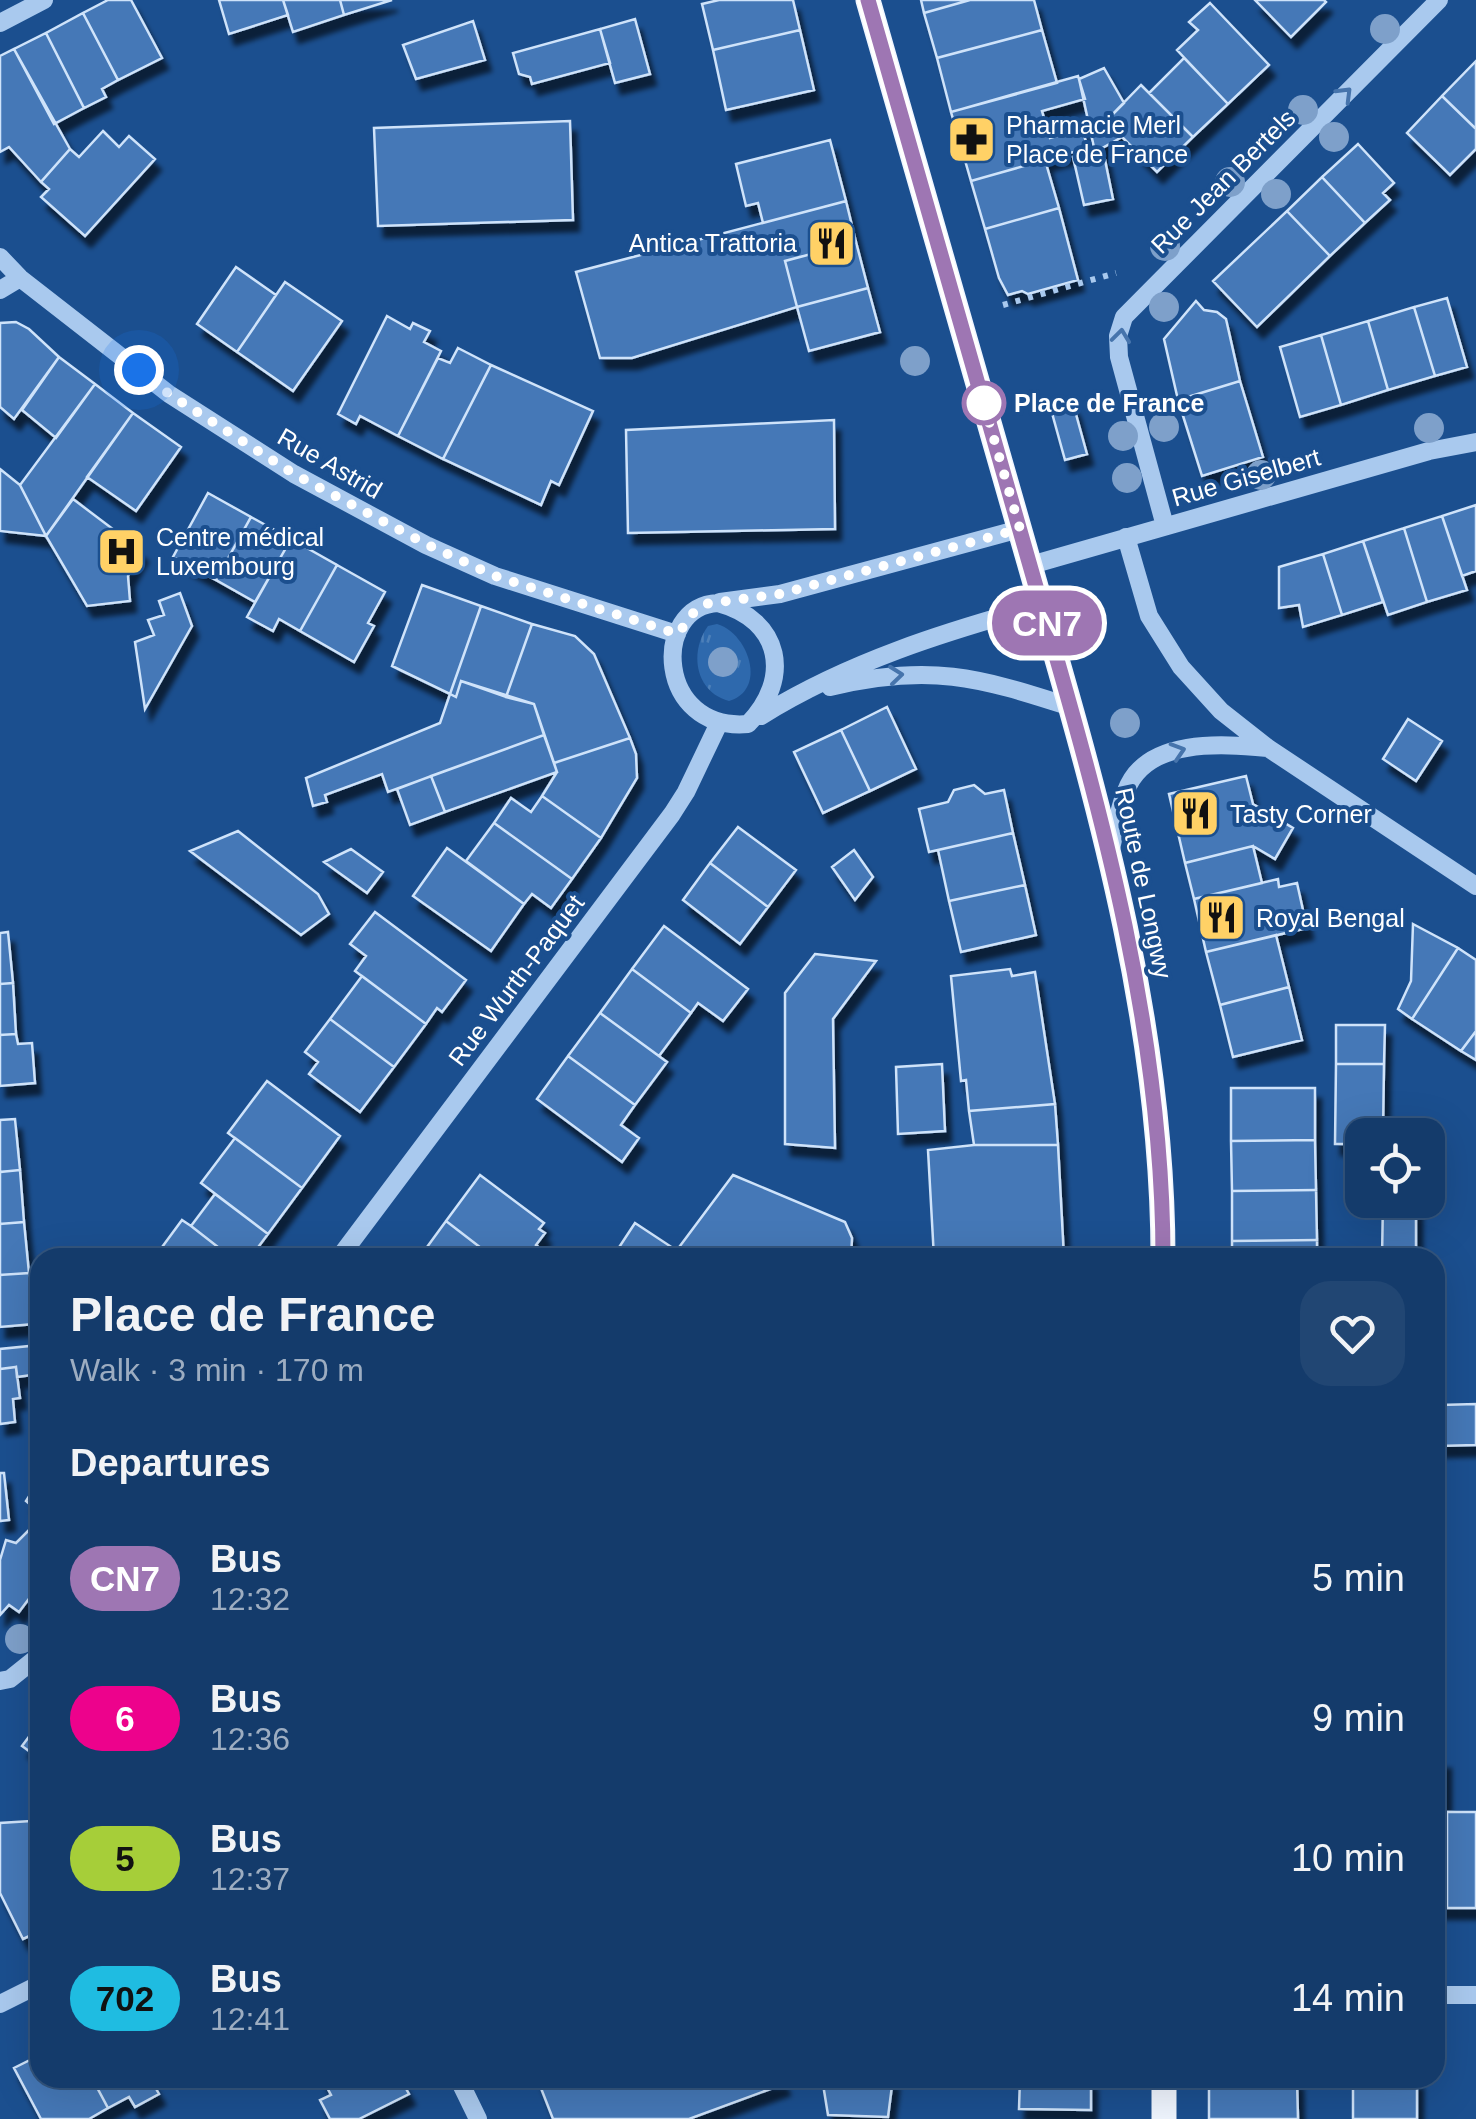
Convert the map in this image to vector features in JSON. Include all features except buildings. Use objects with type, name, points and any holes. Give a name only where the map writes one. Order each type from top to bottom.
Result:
[{"type":"main road","name":"Route de Longwy","points":[[868,0],[1110,854],[1151,1078],[1163,1191],[1163,1248]]},
{"type":"main road","points":[[1164,2088],[1164,2119]]},
{"type":"street","points":[[0,23],[44,0]]},
{"type":"street","name":"Rue Jean Bertels","points":[[1165,526],[1119,357],[1118,336],[1124,317],[1440,0]]},
{"type":"street","name":"Rue Astrid","points":[[0,257],[20,278],[169,394],[294,474],[495,576],[678,634]]},
{"type":"street","points":[[0,290],[20,278]]},
{"type":"street","name":"Rue Giselbert","points":[[1030,564],[1429,451],[1476,442]]},
{"type":"street","points":[[1020,529],[780,594],[705,604],[678,634],[672,661],[678,688],[695,710],[719,723],[748,724],[801,694],[914,642],[1042,605]]},
{"type":"street","points":[[1126,538],[1149,616],[1181,667],[1221,711],[1268,748],[1476,886]]},
{"type":"street","points":[[705,604],[718,604],[747,614],[774,652],[776,667],[769,698],[748,724]]},
{"type":"street","points":[[801,694],[866,678],[924,672],[992,682],[1071,707]]},
{"type":"street","name":"Rue Wurth-Paquet","points":[[346,1248],[672,814],[719,723]]},
{"type":"street","points":[[1110,854],[1127,787],[1149,763],[1175,750],[1208,744],[1268,748]]},
{"type":"street","points":[[0,1681],[10,1680],[30,1663]]},
{"type":"street","points":[[0,2004],[30,1989]]},
{"type":"street","points":[[1445,1995],[1476,1995]]},
{"type":"street","points":[[463,2088],[478,2119]]},
{"type":"path","points":[[1003,305],[1116,274]]},
{"type":"green space","points":[[717,624],[737,638],[749,661],[748,685],[741,695],[729,701],[702,680],[697,659],[702,636],[708,626]]},
{"type":"bus line","name":"CN7","points":[[868,0],[1110,854],[1151,1078],[1163,1191],[1163,1248]]},
{"type":"place","name":"Pharmacie Merl Place de France","points":[[971,139]]},
{"type":"place","name":"Antica Trattoria","points":[[832,243]]},
{"type":"place","name":"Place de France","points":[[984,403]]},
{"type":"place","name":"Centre médical Luxembourg","points":[[121,551]]},
{"type":"place","name":"Tasty Corner","points":[[1195,814]]},
{"type":"place","name":"Royal Bengal","points":[[1221,918]]},
{"type":"route","points":[[139,370],[169,394],[294,474],[426,544],[495,576],[678,634],[705,604],[780,594],[1020,529],[981,394],[984,403]]}]
